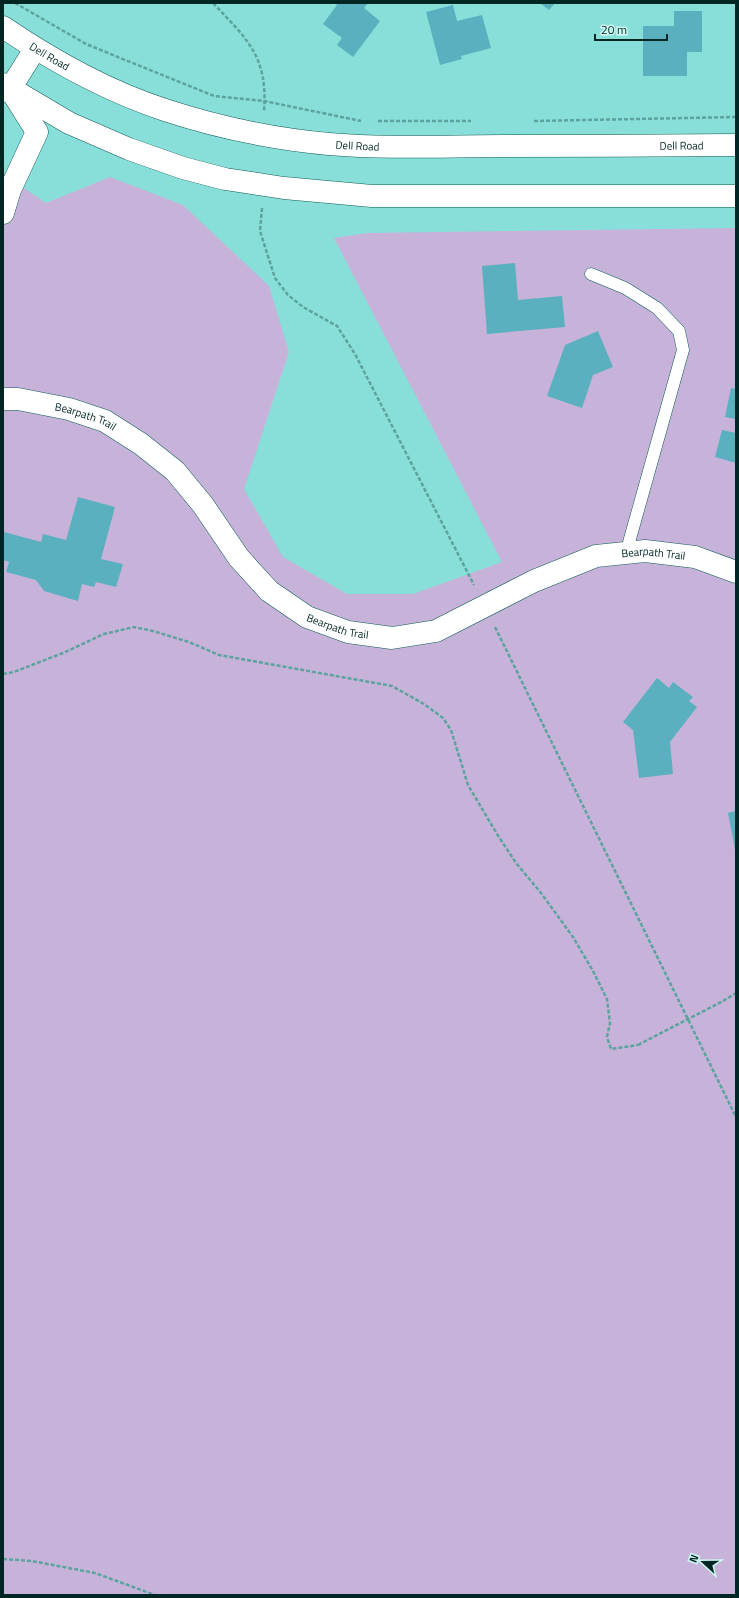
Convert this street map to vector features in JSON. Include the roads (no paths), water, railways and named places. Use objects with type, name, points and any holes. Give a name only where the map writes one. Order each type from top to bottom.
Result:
[{"type":"main road","name":"Dell Road","points":[[3,27],[78,74],[163,110],[218,125],[262,134],[323,143],[415,146],[736,145]]},
{"type":"main road","points":[[5,88],[35,48]]},
{"type":"main road","points":[[5,88],[69,123],[129,149],[183,168],[225,179],[284,188],[372,196],[736,196]]},
{"type":"main road","points":[[3,213],[10,190],[37,132],[5,88]]},
{"type":"main road","name":"Bearpath Trail","points":[[3,399],[18,399],[69,409],[105,421],[141,444],[175,471],[203,505],[239,558],[269,591],[307,616],[348,632],[392,638],[436,631],[550,573],[596,556],[645,551],[695,557],[736,572]]},
{"type":"lane","points":[[591,274],[625,288],[657,308],[679,331],[683,350],[626,553]]}]
